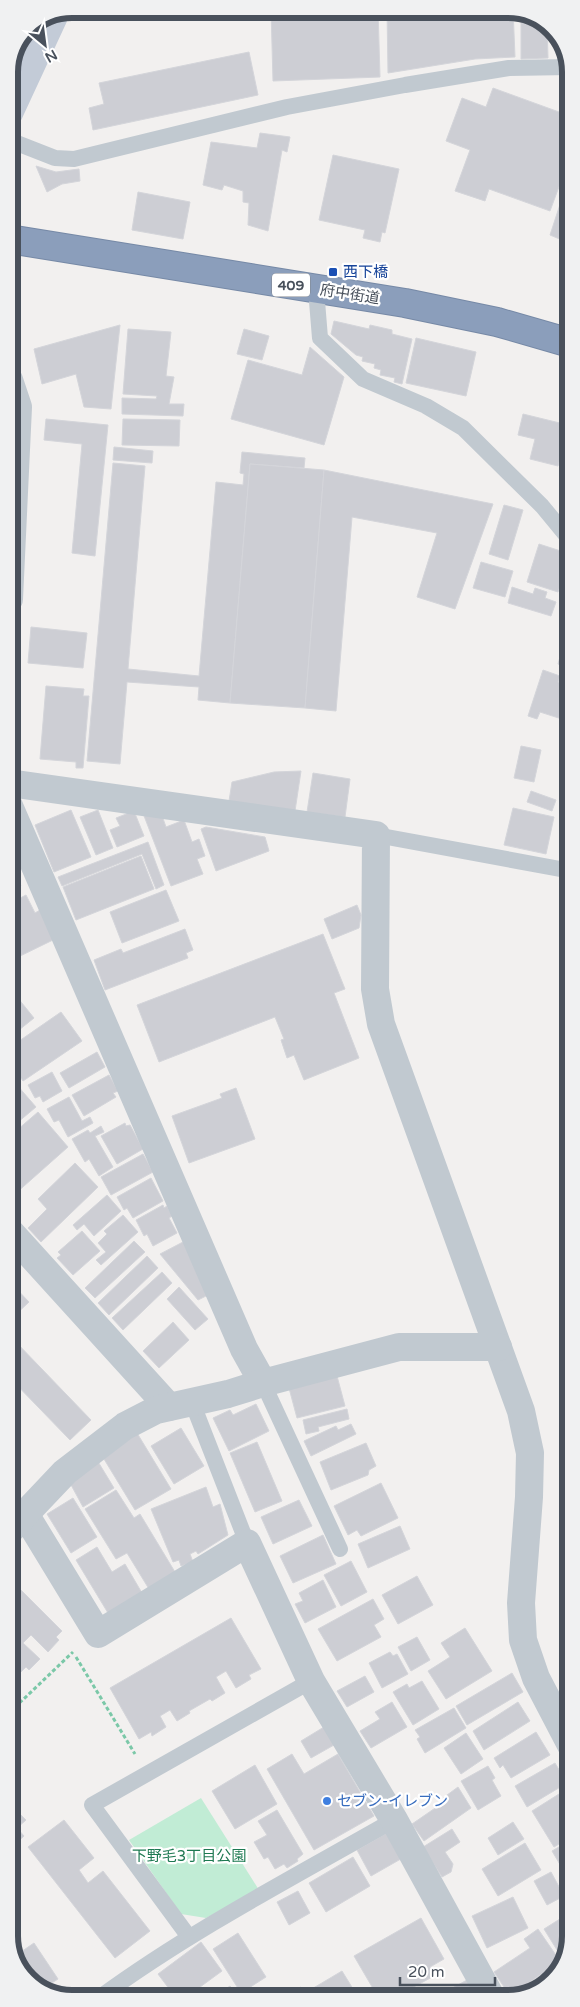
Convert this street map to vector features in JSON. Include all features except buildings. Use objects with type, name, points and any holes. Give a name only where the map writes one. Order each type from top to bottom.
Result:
[{"type":"highway","name":"府中街道","points":[[18,240],[405,303],[479,318],[562,341]]},
{"type":"street","points":[[18,94],[51,22]]},
{"type":"street","points":[[18,784],[376,835],[374,989],[380,1024],[522,1411],[530,1453],[530,1497],[521,1604],[523,1640],[536,1678],[562,1728]]},
{"type":"street","points":[[18,827],[244,1349],[263,1383]]},
{"type":"street","points":[[18,1240],[180,1405]]},
{"type":"street","points":[[18,1521],[65,1472],[125,1426],[156,1410],[228,1394],[399,1347],[498,1347]]},
{"type":"street","points":[[18,1523],[98,1634],[247,1542],[311,1681],[394,1820],[487,1990]]},
{"type":"lane","points":[[18,144],[55,158],[74,159],[287,107],[509,68],[562,67]]},
{"type":"lane","points":[[316,289],[320,338],[363,379],[426,406],[463,428],[542,506],[562,530]]},
{"type":"lane","points":[[376,835],[562,870]]},
{"type":"lane","points":[[263,1383],[340,1549]]},
{"type":"lane","points":[[180,1405],[247,1542]]},
{"type":"lane","points":[[189,1937],[92,1805],[311,1681]]},
{"type":"lane","points":[[111,1989],[189,1937],[394,1820]]},
{"type":"path","points":[[18,1704],[73,1652],[98,1634]]},
{"type":"path","points":[[73,1652],[147,1774]]},
{"type":"green space","name":"下野毛3丁目公園","points":[[201,1798],[259,1890],[206,1918],[181,1914],[129,1840]]},
{"type":"place","name":"西下橋","points":[[333,272]]},
{"type":"place","name":"セブン-イレブン","points":[[327,1801]]}]
